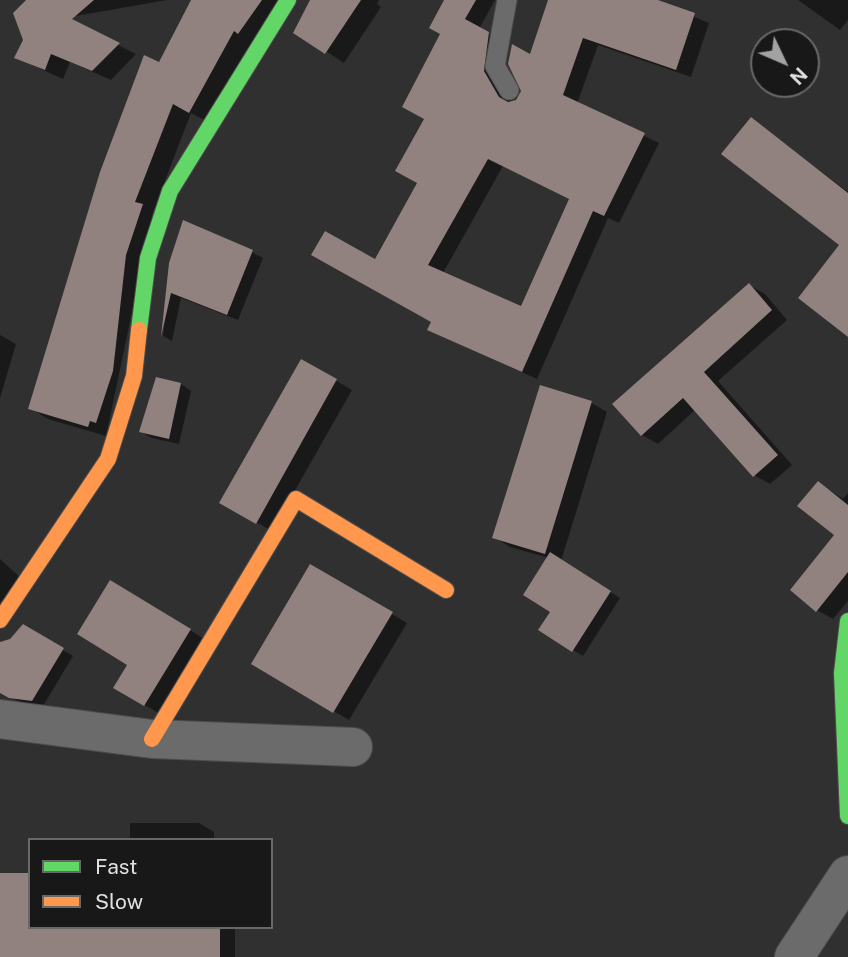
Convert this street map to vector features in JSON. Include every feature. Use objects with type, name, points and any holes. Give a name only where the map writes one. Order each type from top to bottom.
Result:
[{"type":"street","points":[[0,620],[108,459],[134,376],[148,258],[170,191],[288,0]]},
{"type":"street","points":[[152,739],[296,499],[446,590]]},
{"type":"street","points":[[848,621],[842,673],[848,816]]},
{"type":"street","points":[[0,719],[152,739],[354,747]]},
{"type":"street","points":[[794,957],[848,875]]},
{"type":"lane","points":[[508,0],[495,66],[509,90]]},
{"type":"building","points":[[26,0],[94,0],[72,19],[120,43],[92,71],[51,54],[45,70],[14,58],[23,40],[13,13]]},
{"type":"building","points":[[191,0],[262,0],[238,34],[234,31],[189,113],[173,104],[135,202],[143,204],[126,255],[113,371],[96,423],[90,421],[88,427],[28,409],[100,172],[144,55],[159,62]]},
{"type":"building","points":[[310,0],[361,0],[325,54],[293,33]]},
{"type":"building","points":[[444,0],[476,0],[465,19],[489,32],[484,71],[499,97],[508,102],[516,100],[521,91],[508,64],[512,44],[530,54],[548,0],[658,0],[695,13],[676,70],[583,38],[563,95],[645,133],[604,216],[593,211],[522,372],[427,330],[431,322],[311,255],[325,231],[375,259],[417,183],[395,171],[424,119],[402,107],[440,34],[429,28]],"holes":[[[488,159],[569,199],[521,306],[428,265]]]},
{"type":"building","points":[[751,117],[848,193],[848,337],[798,298],[839,245],[721,154]]},
{"type":"building","points":[[183,220],[253,250],[227,315],[171,293],[161,337],[169,263]]},
{"type":"building","points":[[749,283],[772,310],[704,372],[778,455],[753,477],[683,398],[641,436],[612,404]]},
{"type":"building","points":[[301,359],[337,379],[256,524],[219,503]]},
{"type":"building","points":[[156,377],[181,383],[169,439],[139,432]]},
{"type":"building","points":[[540,385],[592,401],[545,554],[492,538]]},
{"type":"building","points":[[818,481],[848,505],[848,572],[816,612],[790,590],[834,535],[797,506]]},
{"type":"building","points":[[550,552],[611,591],[572,652],[538,630],[550,612],[523,595]]},
{"type":"building","points":[[310,564],[393,612],[333,713],[251,664]]},
{"type":"building","points":[[110,580],[191,629],[144,706],[113,688],[127,665],[77,634]]},
{"type":"building","points":[[23,624],[64,648],[32,701],[9,698],[0,693],[0,642],[10,639]]},
{"type":"building","points":[[0,873],[28,873],[28,929],[220,929],[220,957],[0,957]]},
{"type":"traffic: fast","points":[[139,330],[148,258],[170,191],[288,0]]},
{"type":"traffic: fast","points":[[848,621],[842,673],[848,816]]},
{"type":"traffic: slow","points":[[0,620],[108,459],[134,376],[139,330]]},
{"type":"traffic: slow","points":[[152,739],[296,499],[446,590]]}]
